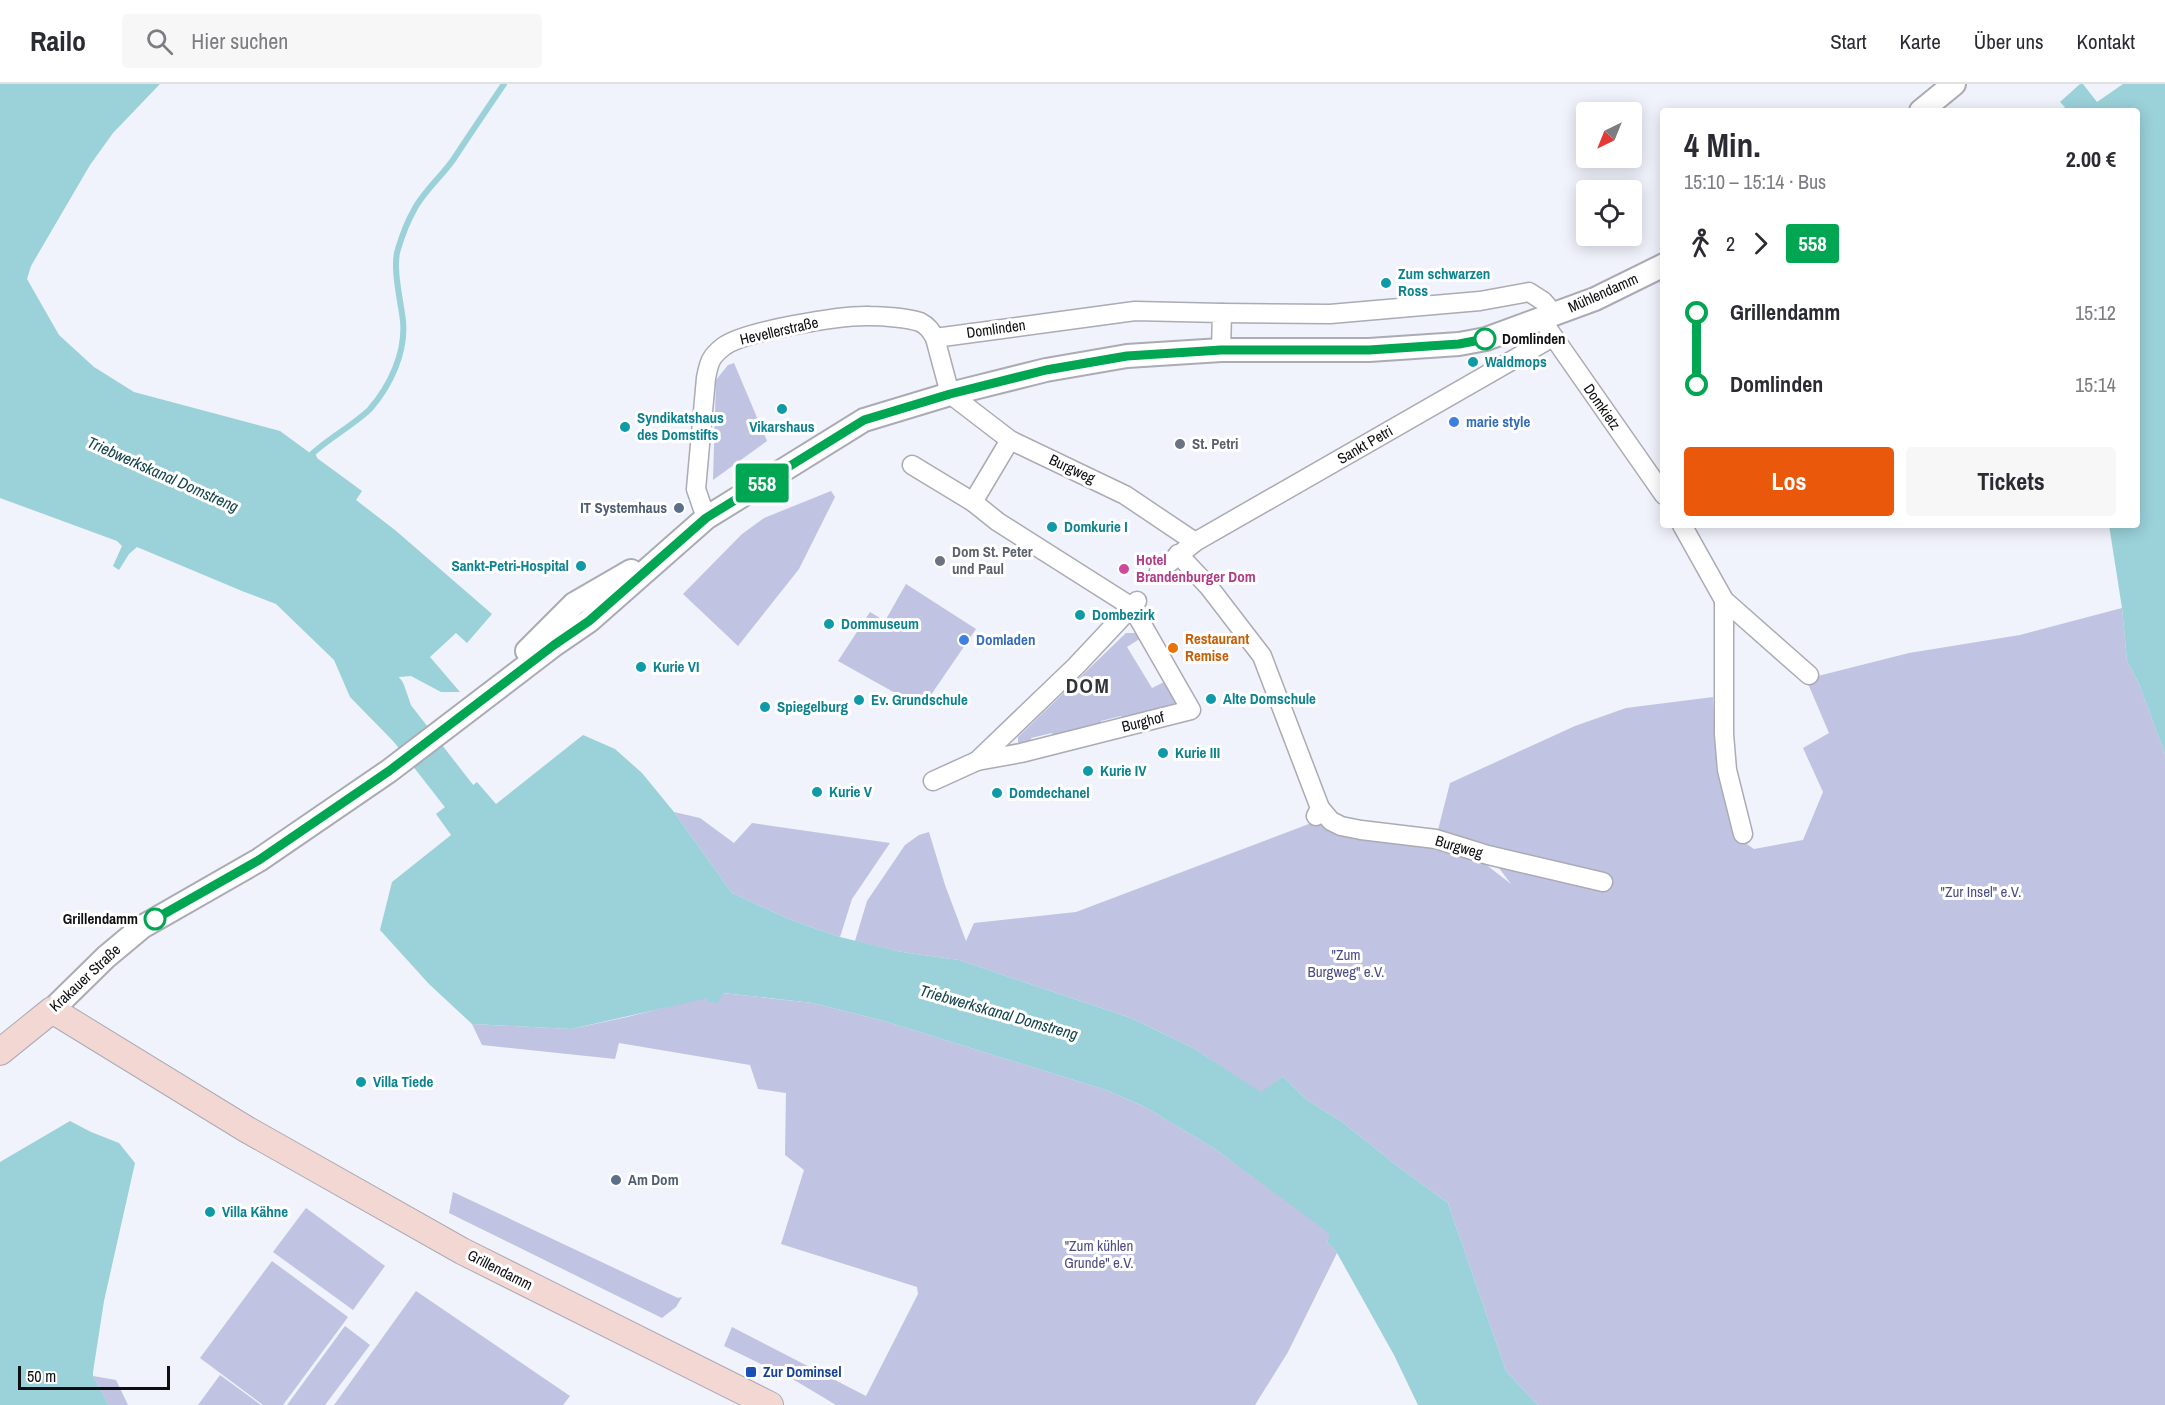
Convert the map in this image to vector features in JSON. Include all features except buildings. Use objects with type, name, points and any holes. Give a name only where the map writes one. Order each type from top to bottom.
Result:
[{"type":"main road","name":"Krakauer Straße","points":[[0,1052],[52,1010]]},
{"type":"main road","name":"Grillendamm","points":[[52,1010],[237,1124],[462,1251],[770,1405]]},
{"type":"street","points":[[1925,108],[1953,84]]},
{"type":"street","name":"Mühlendamm","points":[[1550,323],[1660,267]]},
{"type":"street","name":"Domlinden","points":[[935,338],[1136,310],[1330,314],[1480,302],[1529,292],[1543,301],[1550,323]]},
{"type":"street","points":[[1221,350],[1222,313]]},
{"type":"street","name":"Hevellerstraße","points":[[706,518],[696,489],[706,378],[710,360],[725,345],[781,328],[869,316],[919,322],[929,327],[935,338]]},
{"type":"street","points":[[706,518],[864,420],[950,394],[1046,370],[1127,356],[1221,350],[1369,350],[1459,344],[1550,323]]},
{"type":"street","name":"Domkietz","points":[[1550,323],[1660,489]]},
{"type":"street","name":"Sankt Petri","points":[[1178,554],[1550,323]]},
{"type":"street","points":[[935,338],[950,394]]},
{"type":"street","name":"Burgweg","points":[[950,394],[1010,440],[1125,495],[1195,542]]},
{"type":"street","points":[[973,502],[1010,440]]},
{"type":"street","name":"Burghof","points":[[912,465],[973,502],[998,522],[1135,604],[1191,710],[1021,753],[977,761],[933,781]]},
{"type":"street","name":"Krakauer Straße","points":[[52,1010],[106,957],[142,927],[259,860],[389,771],[554,645],[589,621],[706,518]]},
{"type":"street","points":[[1684,528],[1724,600],[1809,675]]},
{"type":"street","points":[[1159,571],[1178,554]]},
{"type":"street","name":"Burgweg","points":[[1178,554],[1227,609],[1262,656],[1318,812],[1341,826],[1361,831],[1436,839],[1488,855],[1603,882]]},
{"type":"street","points":[[1724,600],[1723,694],[1727,770],[1743,834]]},
{"type":"street","name":"Burghof","points":[[977,761],[1076,666],[1135,604]]},
{"type":"green space","points":[[734,363],[767,441],[713,480],[716,380],[728,365]]},
{"type":"green space","points":[[831,491],[835,497],[799,569],[738,646],[683,594],[742,534],[764,518]]},
{"type":"green space","points":[[906,584],[976,629],[922,708],[838,661],[870,612],[885,621]]},
{"type":"green space","points":[[2122,608],[2127,661],[2139,684],[2165,754],[2165,1405],[1538,1405],[1506,1371],[1448,1203],[1341,1121],[1307,1100],[1283,1076],[1261,1093],[1193,1048],[1131,1018],[959,960],[902,952],[855,941],[867,901],[905,845],[919,835],[929,832],[945,885],[966,941],[974,923],[1076,912],[1314,822],[1339,832],[1444,848],[1475,856],[1511,884],[1481,844],[1437,834],[1450,783],[1575,726],[1626,708],[1713,697],[1717,772],[1734,835],[1754,849],[1803,840],[1823,792],[1803,748],[1829,733],[1806,679],[1909,653],[2020,635]]},
{"type":"green space","points":[[1126,633],[1137,633],[1141,638],[1127,647],[1152,688],[1166,681],[1179,704],[1176,709],[1123,722],[1121,716],[1101,721],[1102,728],[1054,739],[1052,733],[1031,738],[1032,745],[1023,747],[1018,743],[1018,737]]},
{"type":"green space","points":[[674,812],[700,818],[734,843],[752,823],[890,843],[852,899],[840,937],[791,920],[732,893]]},
{"type":"green space","name":"\"Zum kühlen Grunde\" e.V.","points":[[722,993],[813,1003],[884,1021],[1106,1090],[1145,1107],[1215,1149],[1331,1234],[1327,1242],[1337,1253],[1288,1352],[1255,1405],[836,1405],[796,1381],[724,1346],[732,1327],[866,1396],[918,1294],[917,1287],[781,1244],[804,1170],[785,1155],[786,1093],[758,1089],[750,1065],[619,1043],[615,1059],[482,1045],[472,1024],[571,1029]]},
{"type":"green space","points":[[453,1192],[678,1298],[682,1297],[676,1307],[662,1318],[449,1213]]},
{"type":"green space","points":[[306,1208],[385,1266],[353,1310],[273,1252]]},
{"type":"green space","points":[[272,1261],[348,1317],[283,1405],[263,1405],[200,1358]]},
{"type":"green space","points":[[416,1291],[570,1396],[563,1405],[334,1405]]},
{"type":"green space","points":[[345,1326],[370,1345],[325,1405],[287,1405]]},
{"type":"green space","points":[[220,1375],[261,1405],[198,1405]]},
{"type":"green space","points":[[93,1376],[116,1380],[128,1405],[109,1405]]},
{"type":"water","points":[[0,84],[160,84],[113,133],[90,165],[31,266],[27,279],[59,335],[94,367],[134,392],[280,431],[362,491],[356,500],[395,530],[492,614],[467,643],[456,633],[430,657],[460,692],[441,692],[411,676],[399,677],[396,689],[419,725],[395,743],[350,697],[334,660],[276,604],[137,547],[129,554],[119,570],[113,566],[122,546],[117,541],[0,498]]},
{"type":"water","points":[[2080,84],[2083,84],[2097,102],[2123,84],[2165,84],[2165,754],[2139,684],[2127,661],[2122,608],[2109,528],[2140,528],[2140,108],[2064,108],[2060,102]]},
{"type":"water","points":[[583,735],[615,749],[642,773],[674,812],[732,893],[791,920],[840,937],[902,952],[959,960],[1131,1018],[1193,1048],[1261,1092],[1283,1076],[1307,1100],[1341,1121],[1448,1203],[1506,1371],[1538,1405],[1418,1405],[1394,1355],[1337,1253],[1327,1242],[1330,1234],[1215,1149],[1145,1107],[1106,1090],[884,1021],[813,1003],[723,993],[718,1003],[708,1002],[708,998],[571,1029],[472,1024],[429,984],[380,930],[392,882],[451,835],[436,814],[477,782],[496,804]]},
{"type":"water","points":[[70,1121],[119,1143],[135,1163],[104,1301],[93,1372],[109,1405],[0,1405],[0,1162]]},
{"type":"waterway","points":[[315,460],[312,454],[370,409],[390,379],[402,345],[403,321],[396,256],[405,229],[418,203],[453,160],[504,84]]},
{"type":"waterway","name":"Triebwerkskanal Domstreng","points":[[387,691],[395,714],[488,836]]},
{"type":"bus line","name":"558","points":[[155,919],[259,860],[389,771],[554,645],[589,621],[706,518],[864,420],[950,394],[1046,370],[1127,356],[1221,350],[1369,350],[1459,344],[1485,339]]},
{"type":"place","name":"Zum schwarzen Ross","points":[[1386,283]]},
{"type":"place","name":"Domlinden","points":[[1485,339]]},
{"type":"place","name":"Waldmops","points":[[1473,362]]},
{"type":"place","name":"Vikarshaus","points":[[782,409]]},
{"type":"place","name":"marie style","points":[[1454,422]]},
{"type":"place","name":"Syndikatshaus des Domstifts","points":[[625,427]]},
{"type":"place","name":"St. Petri","points":[[1180,444]]},
{"type":"place","name":"IT Systemhaus","points":[[679,508]]},
{"type":"place","name":"Domkurie I","points":[[1052,527]]},
{"type":"place","name":"Dom St. Peter und Paul","points":[[940,561]]},
{"type":"place","name":"Sankt-Petri-Hospital","points":[[581,566]]},
{"type":"place","name":"Hotel Brandenburger Dom","points":[[1124,569]]},
{"type":"place","name":"Dombezirk","points":[[1080,615]]},
{"type":"place","name":"Dommuseum","points":[[829,624]]},
{"type":"place","name":"Domladen","points":[[964,640]]},
{"type":"place","name":"Restaurant Remise","points":[[1173,648]]},
{"type":"place","name":"Kurie VI","points":[[641,667]]},
{"type":"place","name":"Alte Domschule","points":[[1211,699]]},
{"type":"place","name":"Ev. Grundschule","points":[[859,700]]},
{"type":"place","name":"Spiegelburg","points":[[765,707]]},
{"type":"place","name":"Kurie III","points":[[1163,753]]},
{"type":"place","name":"Kurie IV","points":[[1088,771]]},
{"type":"place","name":"Kurie V","points":[[817,792]]},
{"type":"place","name":"Domdechanel","points":[[997,793]]},
{"type":"place","name":"Grillendamm","points":[[155,919]]},
{"type":"place","name":"Villa Tiede","points":[[361,1082]]},
{"type":"place","name":"Am Dom","points":[[616,1180]]},
{"type":"place","name":"Villa Kähne","points":[[210,1212]]},
{"type":"place","name":"Zur Dominsel","points":[[751,1372]]},
{"type":"district","name":"DOM","points":[[1088,686]]},
{"type":"park label","name":"\"Zur Insel\" e.V.","points":[[1981,892]]},
{"type":"park label","name":"\"Zum Burgweg\" e.V.","points":[[1346,964]]}]
